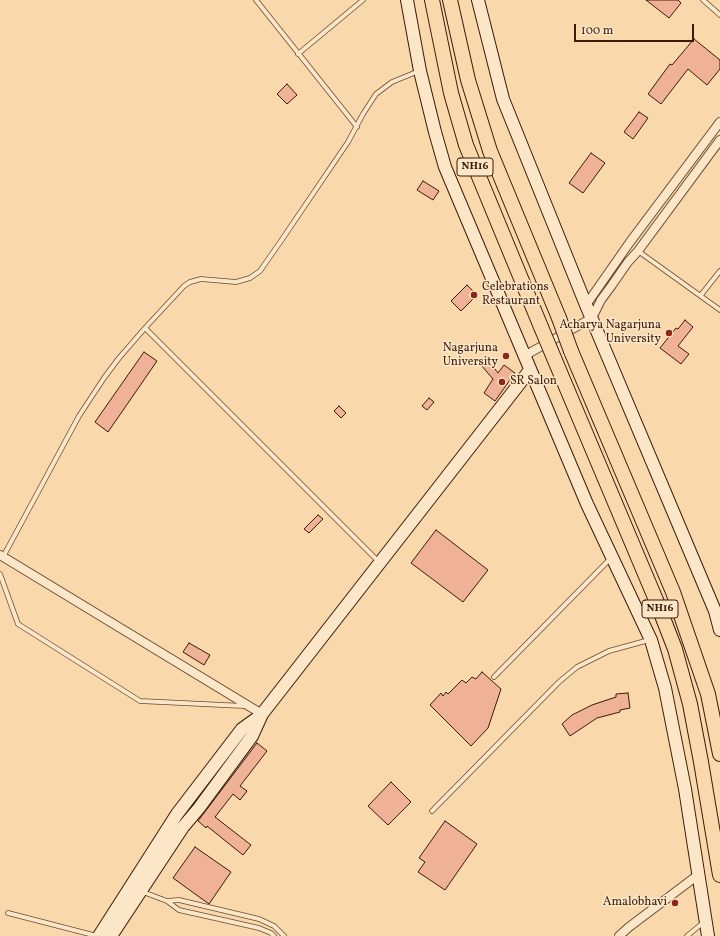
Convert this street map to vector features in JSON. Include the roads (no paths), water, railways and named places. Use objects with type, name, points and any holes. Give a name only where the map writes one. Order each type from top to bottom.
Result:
[{"type":"highway","name":"NH16","points":[[432,0],[451,94],[466,145],[656,600],[675,649],[690,704],[720,875]]},
{"type":"highway","name":"NH16","points":[[450,0],[468,80],[490,151],[571,350],[673,592],[708,694],[720,754]]},
{"type":"main road","points":[[407,0],[420,71],[445,167],[587,504],[651,640],[665,688],[685,789],[708,936]]},
{"type":"main road","points":[[478,0],[502,99],[586,305],[715,612],[720,630]]},
{"type":"main road","points":[[112,936],[184,827],[252,736],[262,714],[530,370]]},
{"type":"main road","points":[[99,936],[178,814],[242,729],[262,714]]},
{"type":"street","points":[[586,305],[630,242],[720,122]]},
{"type":"street","points":[[524,356],[592,318],[601,300],[628,262],[638,251],[720,140]]},
{"type":"street","points":[[1,556],[262,714]]},
{"type":"street","points":[[619,936],[698,875]]},
{"type":"lane","points":[[256,0],[357,126]]},
{"type":"lane","points":[[298,54],[363,0]]},
{"type":"lane","points":[[703,0],[720,15]]},
{"type":"lane","points":[[1,556],[79,416],[104,378],[145,328],[184,286],[190,282],[201,279],[236,282],[250,278],[260,271],[284,238],[348,142],[371,102],[383,88],[392,82],[420,71]]},
{"type":"lane","points":[[638,251],[720,310]]},
{"type":"lane","points":[[701,295],[720,271]]},
{"type":"lane","points":[[145,328],[380,563]]},
{"type":"lane","points":[[494,676],[612,557]]},
{"type":"lane","points":[[0,574],[18,624],[140,701],[250,706]]},
{"type":"lane","points":[[432,811],[559,682],[577,667],[609,651],[651,640]]},
{"type":"lane","points":[[141,891],[168,902],[179,910],[259,928],[271,933],[274,936]]},
{"type":"lane","points":[[168,902],[179,900],[259,920],[274,926],[281,935]]},
{"type":"lane","points":[[8,913],[99,936]]},
{"type":"lane","points":[[687,936],[706,921]]},
{"type":"place","name":"Celebrations Restaurant","points":[[474,295]]},
{"type":"place","name":"Acharya Nagarjuna University","points":[[669,333]]},
{"type":"place","name":"Nagarjuna University","points":[[506,356]]},
{"type":"place","name":"SR Salon","points":[[502,382]]},
{"type":"place","name":"Amalobhavi","points":[[675,903]]}]
